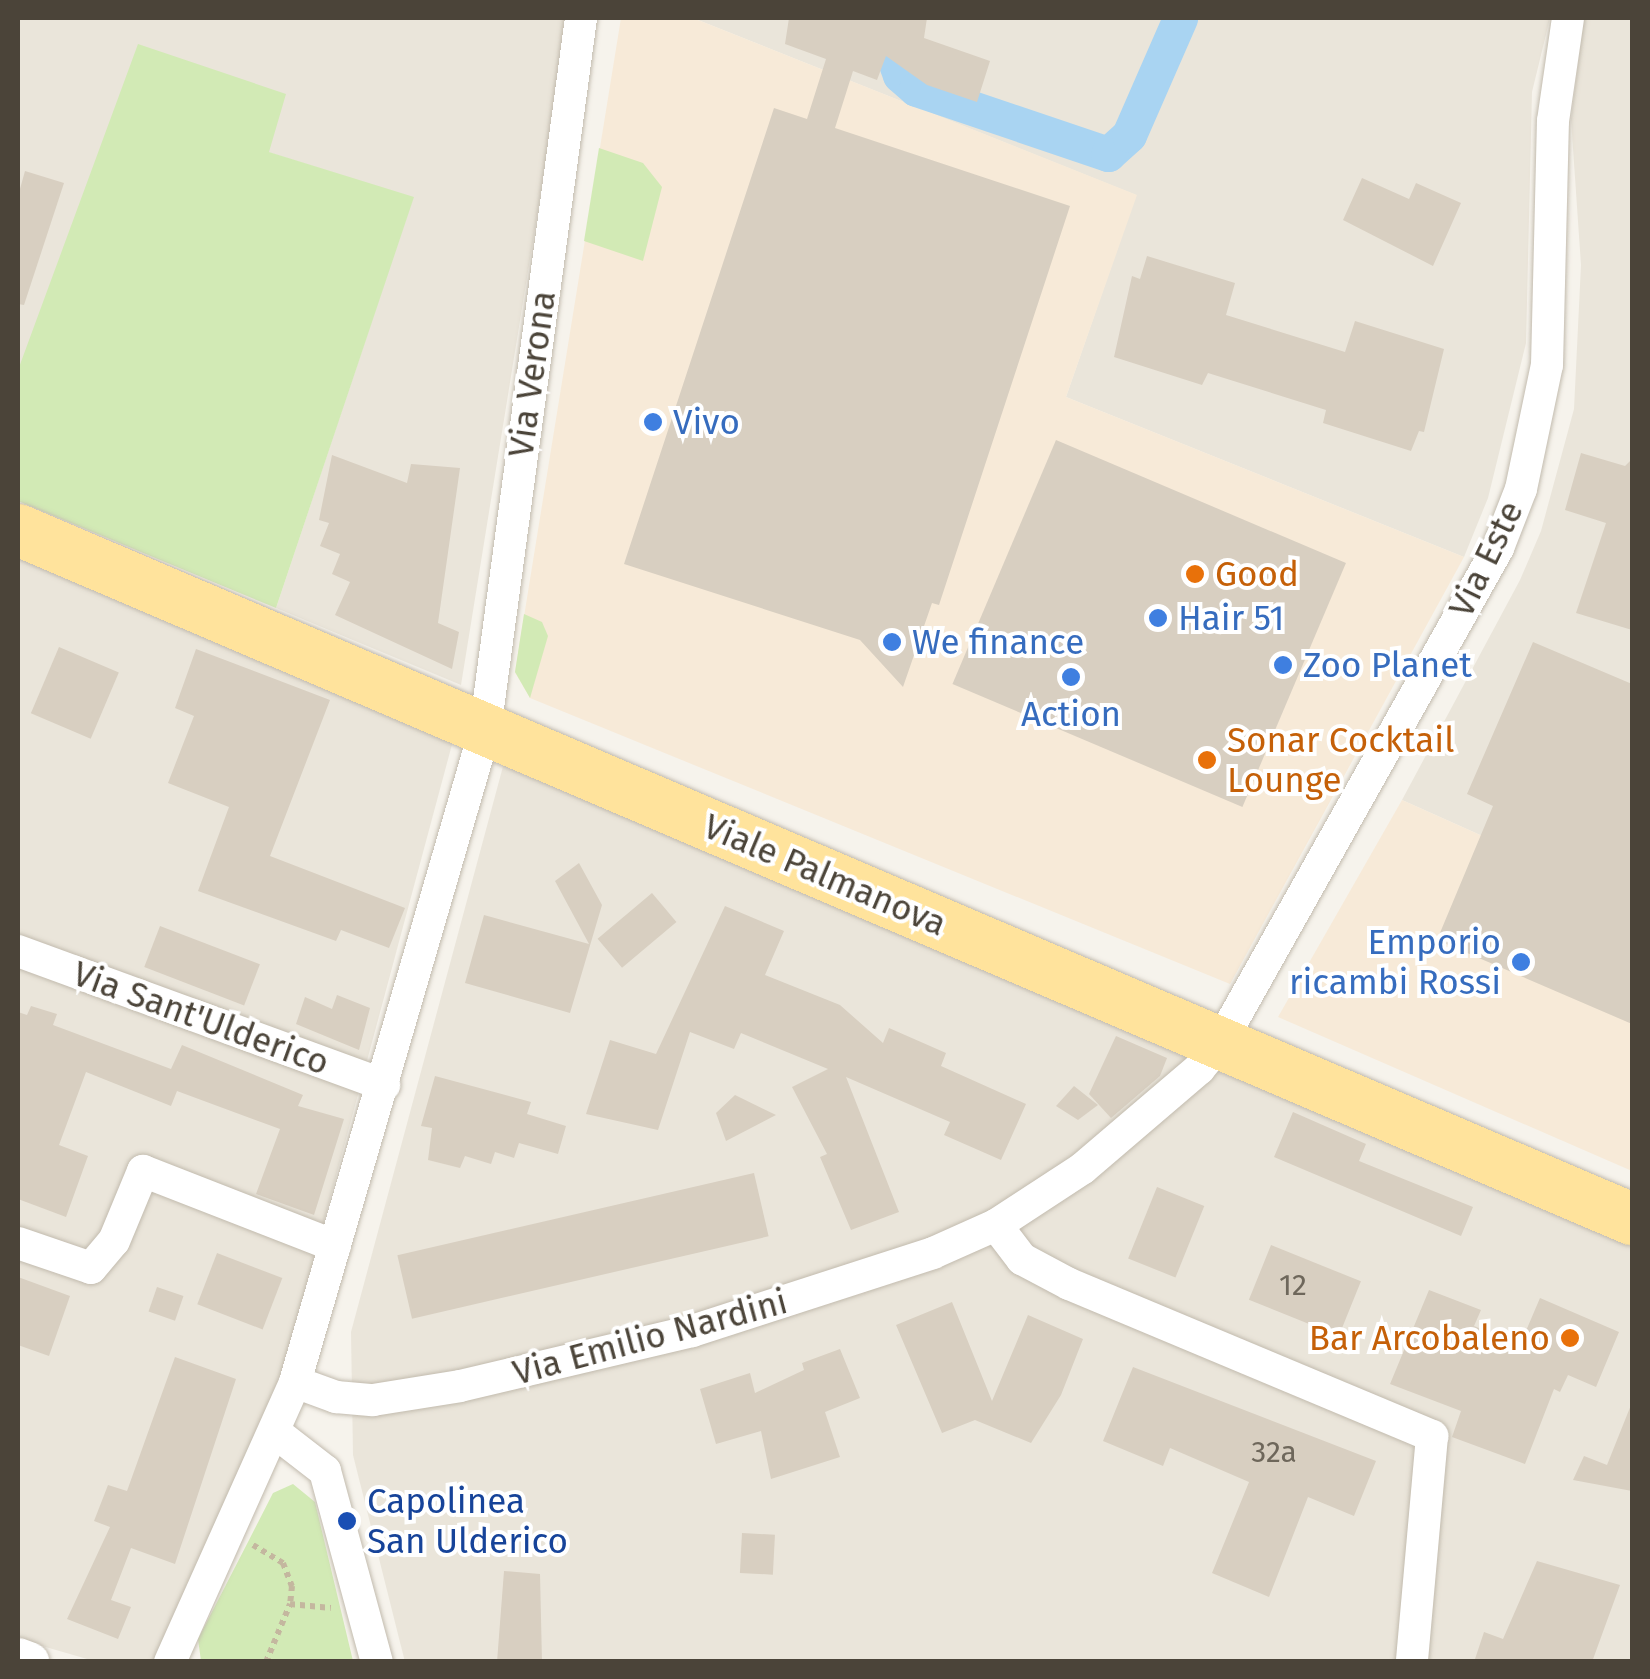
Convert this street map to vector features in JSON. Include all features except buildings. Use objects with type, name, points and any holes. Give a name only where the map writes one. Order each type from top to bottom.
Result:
[{"type":"main road","name":"Viale Palmanova","points":[[18,530],[1632,1219]]},
{"type":"street","name":"Via Verona","points":[[485,730],[581,18]]},
{"type":"street","name":"Via Este","points":[[1220,1044],[1498,548],[1520,488],[1546,364],[1554,122],[1568,18]]},
{"type":"street","points":[[170,1662],[276,1433],[295,1382],[485,730]]},
{"type":"street","name":"Via Sant'Ulderico","points":[[18,950],[384,1085]]},
{"type":"street","name":"Via Emilio Nardini","points":[[295,1382],[336,1397],[372,1400],[496,1378],[773,1307],[996,1225],[1122,1138],[1220,1044]]},
{"type":"street","points":[[18,1244],[91,1268],[114,1241],[143,1170],[335,1246]]},
{"type":"street","points":[[996,1225],[1022,1259],[1069,1284],[1432,1436],[1412,1662]]},
{"type":"street","points":[[276,1433],[325,1471],[376,1662]]},
{"type":"street","points":[[18,1658],[29,1662]]},
{"type":"path","points":[[261,1549],[290,1575],[290,1604],[266,1662]]},
{"type":"path","points":[[290,1604],[330,1608]]},
{"type":"shaded area","points":[[18,18],[569,18],[461,685],[276,608],[413,198],[268,152],[285,94],[18,370]]},
{"type":"shaded area","points":[[621,18],[693,18],[1137,195],[1066,397],[1464,557],[1230,984],[530,698],[515,672]]},
{"type":"shaded area","points":[[693,18],[1550,18],[1532,92],[1526,343],[1488,498],[1464,557],[1066,397],[1136,195]]},
{"type":"shaded area","points":[[1584,18],[1632,18],[1632,903],[1402,800],[1520,580],[1541,531],[1574,409],[1581,265],[1571,119]]},
{"type":"shaded area","points":[[18,551],[454,737],[281,1381],[156,1661],[94,1661],[18,1639]]},
{"type":"shaded area","points":[[505,759],[1632,1241],[1632,1661],[405,1662],[353,1455],[351,1332]]},
{"type":"shaded area","points":[[1402,800],[1632,903],[1632,1171],[1278,1017]]},
{"type":"green space","points":[[138,44],[286,94],[269,152],[414,197],[276,608],[18,501],[18,370]]},
{"type":"green space","points":[[599,148],[643,163],[662,187],[643,261],[584,241]]},
{"type":"green space","points":[[524,614],[542,622],[548,636],[530,698],[515,672]]},
{"type":"green space","points":[[293,1484],[315,1502],[353,1661],[201,1661],[198,1639],[273,1493]]},
{"type":"waterway","points":[[892,18],[892,53],[900,75],[916,89],[1108,154],[1129,135],[1180,18]]},
{"type":"place","name":"Vivo","points":[[653,422]]},
{"type":"place","name":"Good","points":[[1195,574]]},
{"type":"place","name":"Hair 51","points":[[1158,618]]},
{"type":"place","name":"We finance","points":[[892,642]]},
{"type":"place","name":"Zoo Planet","points":[[1283,665]]},
{"type":"place","name":"Action","points":[[1071,677]]},
{"type":"place","name":"Sonar Cocktail Lounge","points":[[1207,760]]},
{"type":"place","name":"Emporio ricambi Rossi","points":[[1521,962]]},
{"type":"place","name":"Bar Arcobaleno","points":[[1570,1338]]},
{"type":"place","name":"Capolinea San Ulderico","points":[[347,1521]]}]
